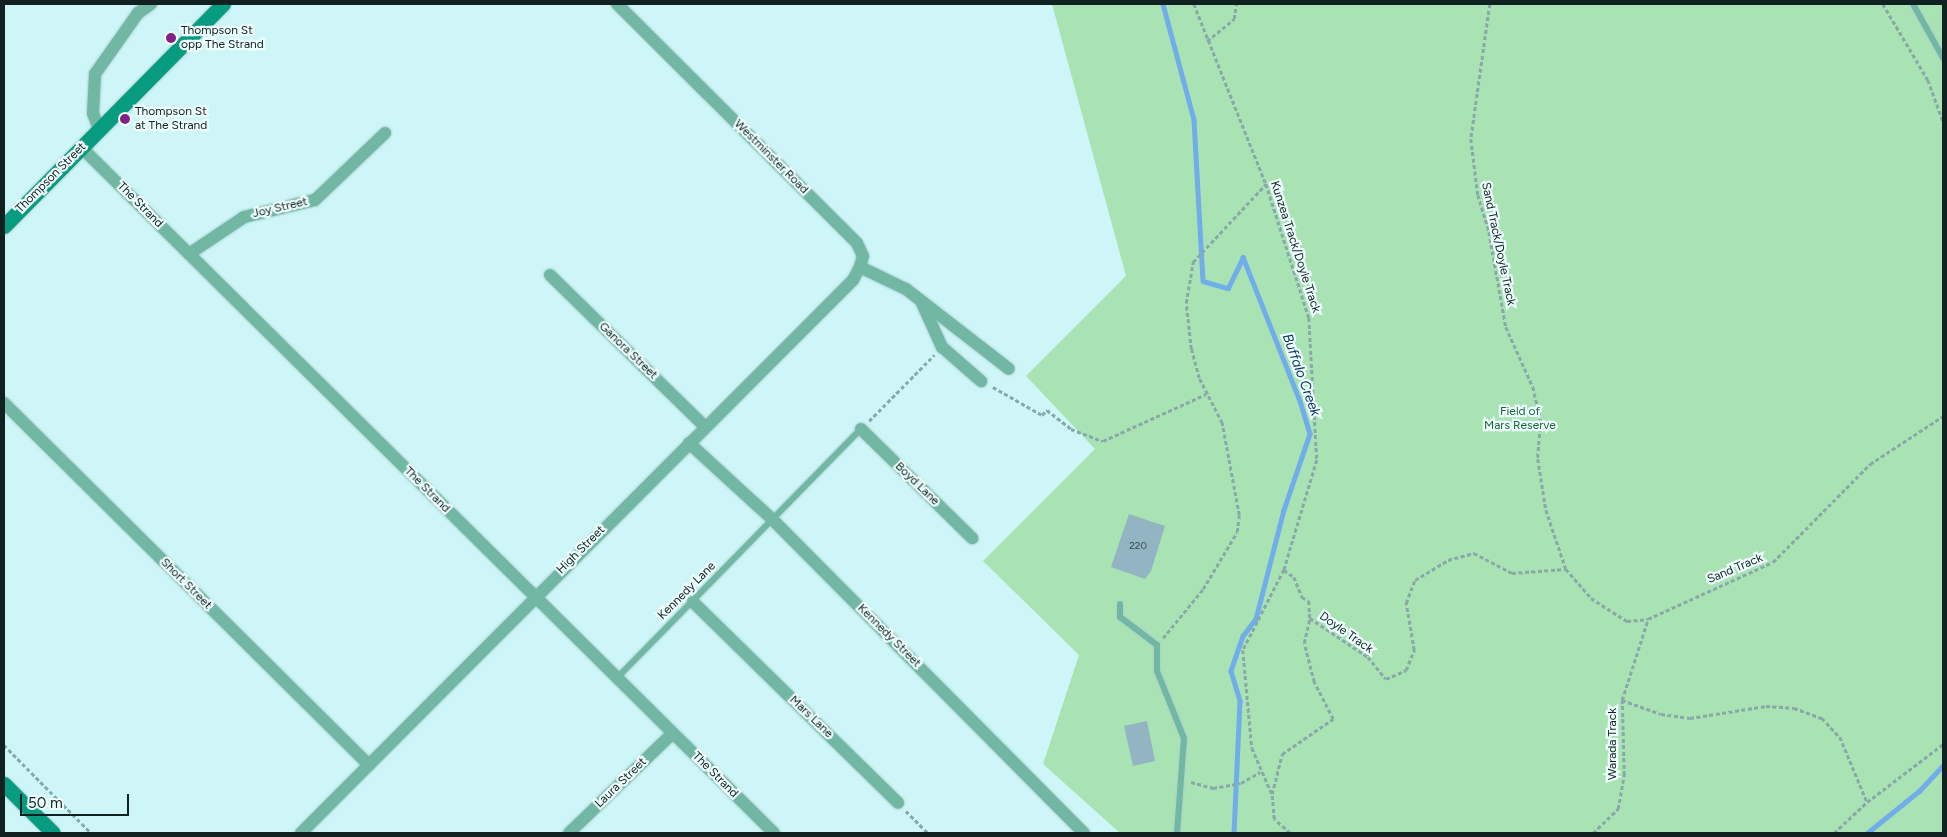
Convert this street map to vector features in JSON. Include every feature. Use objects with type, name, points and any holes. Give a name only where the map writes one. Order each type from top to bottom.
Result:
[{"type":"street","points":[[99,129],[93,113],[94,74],[138,14],[151,4]]},
{"type":"street","name":"Thompson Street","points":[[4,226],[223,4]]},
{"type":"street","name":"Westminster Road","points":[[617,4],[857,243],[864,256],[860,267]]},
{"type":"street","name":"Joy Street","points":[[189,254],[244,217],[315,200],[385,133]]},
{"type":"street","name":"The Strand","points":[[81,148],[774,833]]},
{"type":"street","points":[[860,267],[906,289],[1009,369]]},
{"type":"street","name":"High Street","points":[[301,833],[535,596],[853,280],[860,267]]},
{"type":"street","name":"Ganora Street","points":[[550,274],[705,427]]},
{"type":"street","points":[[921,301],[942,347],[981,381]]},
{"type":"street","name":"Short Street","points":[[4,403],[369,765]]},
{"type":"street","name":"Boyd Lane","points":[[861,429],[972,538]]},
{"type":"street","name":"Kennedy Street","points":[[689,444],[774,521],[1084,833]]},
{"type":"street","name":"Mars Lane","points":[[693,602],[898,803]]},
{"type":"street","name":"Laura Street","points":[[570,833],[673,733]]},
{"type":"street","points":[[4,784],[53,833]]},
{"type":"lane","points":[[1913,4],[1943,58]]},
{"type":"lane","points":[[774,521],[861,429]]},
{"type":"lane","name":"Kennedy Lane","points":[[616,678],[774,521]]},
{"type":"lane","points":[[1120,604],[1120,617],[1157,645],[1157,671],[1184,738],[1178,833]]},
{"type":"path","name":"Kunzea Track/Doyle Track","points":[[1194,4],[1266,184],[1309,318],[1317,460],[1284,570],[1243,650],[1252,748],[1260,772],[1272,794]]},
{"type":"path","points":[[1208,41],[1234,19],[1236,4]]},
{"type":"path","name":"Sand Track/Doyle Track","points":[[1490,4],[1471,139],[1478,195],[1489,232],[1506,327],[1533,387],[1540,421],[1538,459],[1546,510],[1566,569]]},
{"type":"path","points":[[1883,4],[1928,80],[1943,121]]},
{"type":"path","points":[[1157,645],[1202,589],[1237,532],[1240,515],[1222,423],[1206,394],[1192,349],[1186,303],[1193,262],[1266,184]]},
{"type":"path","points":[[861,429],[942,347]]},
{"type":"path","points":[[981,381],[1042,415],[1048,410],[1070,429],[1103,441],[1206,394]]},
{"type":"path","name":"Sand Track","points":[[1566,569],[1591,598],[1627,621],[1648,619],[1773,562],[1870,464],[1943,416]]},
{"type":"path","name":"Doyle Track","points":[[1272,794],[1282,754],[1333,718],[1314,682],[1304,643],[1310,618],[1368,657],[1386,679],[1406,670],[1414,650],[1406,603],[1416,580],[1448,560],[1474,553],[1512,573],[1566,569]]},
{"type":"path","points":[[1284,570],[1294,578],[1302,597],[1309,600],[1310,618]]},
{"type":"path","name":"Warada Track","points":[[1594,833],[1618,809],[1624,776],[1622,700],[1648,619]]},
{"type":"path","points":[[1622,700],[1661,714],[1690,718],[1766,706],[1794,708],[1822,718],[1840,737],[1867,802]]},
{"type":"path","points":[[1834,833],[1867,802],[1943,744]]},
{"type":"path","points":[[4,745],[91,833]]},
{"type":"path","points":[[1182,780],[1214,788],[1241,783],[1260,772]]},
{"type":"path","points":[[1272,794],[1274,819],[1290,833]]},
{"type":"path","points":[[898,803],[928,833]]},
{"type":"green space","name":"Field of Mars Reserve","points":[[1052,4],[1943,4],[1943,833],[1120,833],[1043,764],[1079,655],[983,561],[1095,449],[1026,376],[1126,276]]},
{"type":"building","points":[[1129,514],[1165,526],[1151,571],[1145,579],[1111,567]]},
{"type":"building","points":[[1147,721],[1155,761],[1133,766],[1124,726]]},
{"type":"waterway","name":"Buffalo Creek","points":[[1163,4],[1194,120],[1203,281],[1228,288],[1243,257],[1300,401],[1310,434],[1284,510],[1256,619],[1243,636],[1231,671],[1240,701],[1234,833]]},
{"type":"waterway","points":[[1867,833],[1919,791],[1943,765]]},
{"type":"place","name":"Thompson St opp The Strand","points":[[171,38]]},
{"type":"place","name":"Thompson St at The Strand","points":[[125,119]]}]
